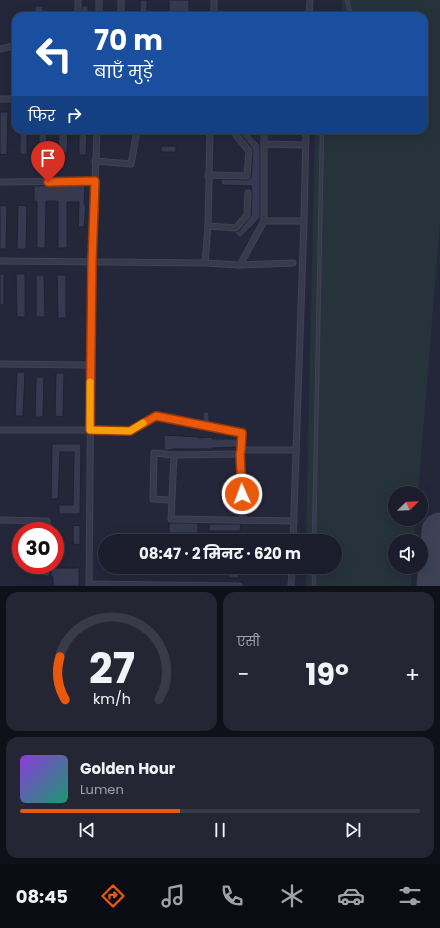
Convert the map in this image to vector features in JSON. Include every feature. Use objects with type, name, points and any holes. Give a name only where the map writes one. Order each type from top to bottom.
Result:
[{"type":"street","points":[[78,0],[78,12]]},
{"type":"street","points":[[99,0],[99,12]]},
{"type":"street","points":[[121,0],[121,12]]},
{"type":"street","points":[[214,0],[214,12]]},
{"type":"street","points":[[309,12],[310,0]]},
{"type":"street","points":[[0,49],[12,46]]},
{"type":"street","points":[[0,99],[12,99]]},
{"type":"street","points":[[97,134],[90,365],[89,585],[239,586]]},
{"type":"street","points":[[95,160],[131,164],[136,134]]},
{"type":"street","points":[[205,263],[208,226],[210,134]]},
{"type":"street","points":[[240,265],[264,221],[264,134]]},
{"type":"street","points":[[293,534],[306,134]]},
{"type":"street","points":[[208,175],[248,176],[249,151],[236,135]]},
{"type":"street","points":[[264,144],[305,145]]},
{"type":"street","points":[[0,182],[95,181]]},
{"type":"street","points":[[208,226],[236,228],[247,215],[248,192]]},
{"type":"street","points":[[264,221],[304,221]]},
{"type":"street","points":[[0,261],[205,263],[240,265],[293,263]]},
{"type":"street","points":[[0,364],[90,365]]},
{"type":"street","points":[[0,430],[130,431],[156,416],[242,433],[241,452],[243,520]]},
{"type":"street","points":[[171,500],[153,499],[154,453],[174,455],[296,450]]},
{"type":"street","points":[[174,455],[171,519],[294,521]]},
{"type":"street","points":[[0,520],[47,520],[47,522]]},
{"type":"street","points":[[291,586],[292,574]]},
{"type":"lane","points":[[347,0],[350,12]]},
{"type":"lane","points":[[314,534],[322,134]]},
{"type":"lane","points":[[314,574],[314,586]]},
{"type":"shaded area","points":[[342,0],[346,0],[348,12],[342,12]]},
{"type":"shaded area","points":[[349,0],[440,0],[440,223],[419,486],[388,486],[388,526],[415,526],[415,534],[388,534],[388,574],[412,574],[411,586],[315,586],[315,574],[342,574],[342,534],[316,534],[323,134],[428,134],[428,12],[351,12]]},
{"type":"shaded area","points":[[315,134],[321,134],[313,534],[306,534]]},
{"type":"shaded area","points":[[306,574],[313,574],[313,586],[306,586]]},
{"type":"building","points":[[140,0],[147,0],[147,12],[140,12]]},
{"type":"building","points":[[169,0],[189,0],[189,12],[169,12]]},
{"type":"building","points":[[35,6],[43,6],[43,12],[35,12]]},
{"type":"building","points":[[82,6],[88,6],[88,12],[82,12]]},
{"type":"building","points":[[0,112],[8,112],[7,155],[0,154]]},
{"type":"building","points":[[20,134],[27,134],[27,155],[20,154]]},
{"type":"building","points":[[39,134],[47,134],[46,157],[58,157],[59,134],[68,134],[67,153],[65,153],[64,169],[34,168],[35,157],[39,157]]},
{"type":"building","points":[[79,134],[87,134],[86,155],[79,155]]},
{"type":"building","points":[[240,134],[250,134],[260,145],[260,218],[240,238],[234,232],[239,231],[251,216],[251,186],[221,185],[221,179],[247,180],[251,178],[252,148]]},
{"type":"building","points":[[161,146],[176,146],[176,152],[161,152]]},
{"type":"building","points":[[85,185],[84,205],[86,205],[84,227],[78,227],[79,202],[67,202],[67,248],[58,248],[58,201],[46,201],[45,248],[37,248],[37,201],[34,201],[34,186]]},
{"type":"building","points":[[0,205],[7,206],[6,249],[0,249]]},
{"type":"building","points":[[18,205],[27,206],[26,249],[17,249]]},
{"type":"building","points":[[0,274],[4,274],[4,305],[0,305]]},
{"type":"building","points":[[16,274],[25,274],[25,317],[17,317]]},
{"type":"building","points":[[36,275],[44,275],[45,317],[36,317]]},
{"type":"building","points":[[57,275],[66,275],[66,318],[58,318]]},
{"type":"building","points":[[17,372],[25,372],[23,416],[15,416]]},
{"type":"building","points":[[56,373],[64,373],[63,417],[55,416]]},
{"type":"building","points":[[36,377],[44,377],[43,417],[35,417]]},
{"type":"building","points":[[203,412],[209,412],[209,422],[203,421]]},
{"type":"building","points":[[164,435],[198,438],[212,437],[212,439],[238,439],[237,447],[164,450]]},
{"type":"building","points":[[52,444],[81,444],[80,514],[59,514],[59,505],[73,505],[74,452],[60,452],[58,499],[51,499]]},
{"type":"building","points":[[169,523],[198,523],[198,533],[169,533]]},
{"type":"building","points":[[209,524],[241,524],[240,531],[209,531]]},
{"type":"building","points":[[73,525],[80,526],[80,545],[73,544]]},
{"type":"building","points":[[64,568],[79,568],[79,586],[53,586],[53,577],[51,577],[51,574],[64,574]]},
{"type":"building","points":[[228,574],[239,574],[239,578],[228,578]]},
{"type":"runway","points":[[435,586],[440,531]]},
{"type":"slow traffic","points":[[90,382],[90,430],[130,431],[143,423]]},
{"type":"route","points":[[48,182],[95,181],[92,262],[90,430],[130,431],[156,416],[242,433],[240,454],[242,494]]}]
